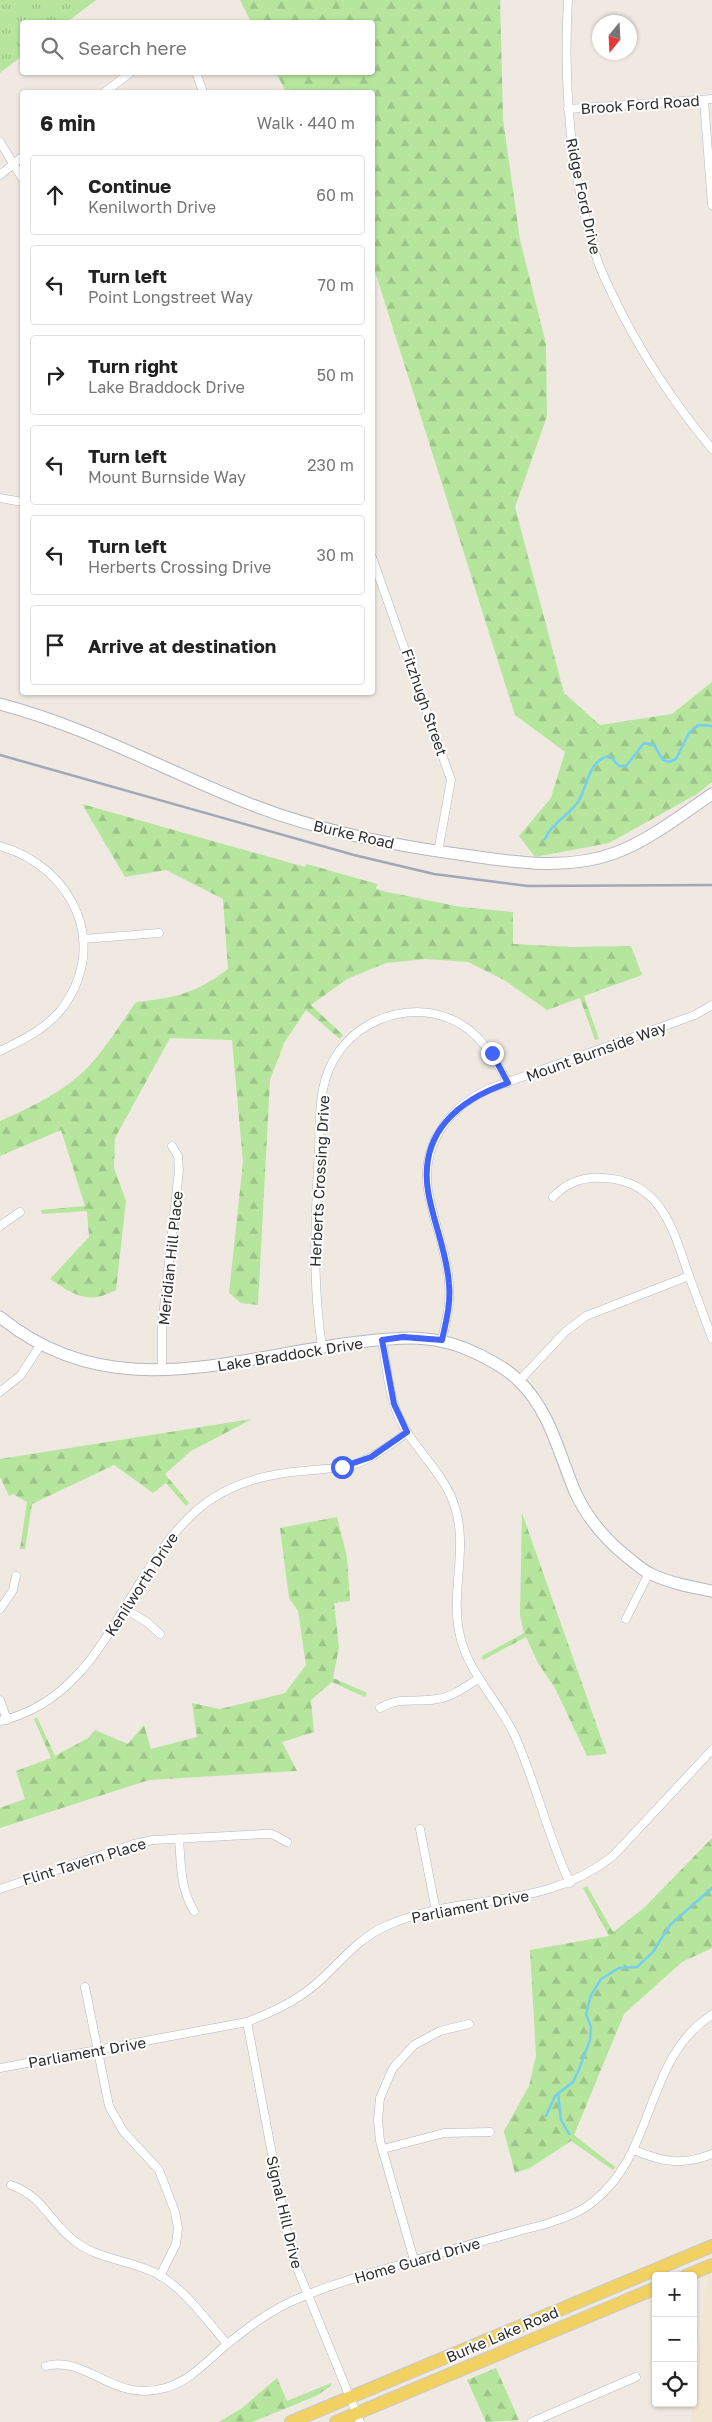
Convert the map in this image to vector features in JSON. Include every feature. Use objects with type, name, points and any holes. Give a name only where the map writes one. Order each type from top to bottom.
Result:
[{"type":"main road","name":"Burke Lake Road","points":[[291,2422],[712,2246]]},
{"type":"main road","points":[[695,2272],[712,2265]]},
{"type":"main road","name":"Burke Lake Road","points":[[336,2422],[358,2418],[652,2290]]},
{"type":"street","name":"Ridge Ford Drive","points":[[568,0],[566,43],[568,108],[577,177],[599,263],[640,348],[667,392],[712,449]]},
{"type":"street","points":[[108,90],[127,75]]},
{"type":"street","points":[[197,75],[202,90]]},
{"type":"street","name":"Brook Ford Road","points":[[568,108],[708,100]]},
{"type":"street","points":[[708,100],[712,203]]},
{"type":"street","points":[[0,142],[20,174]]},
{"type":"street","points":[[0,175],[20,159]]},
{"type":"street","points":[[0,498],[20,502]]},
{"type":"street","name":"Fitzhugh Street","points":[[375,565],[451,780],[438,852]]},
{"type":"street","name":"Burke Road","points":[[0,704],[53,720],[111,742],[208,786],[275,813],[356,836],[438,852],[533,863],[556,864],[595,859],[614,853],[644,839],[712,794]]},
{"type":"street","points":[[0,846],[29,856],[56,877],[73,904],[83,939],[78,976],[60,1010],[35,1033],[0,1051]]},
{"type":"street","points":[[83,939],[159,934]]},
{"type":"street","name":"Mount Burnside Way","points":[[442,1340],[448,1308],[449,1284],[428,1190],[428,1164],[431,1148],[439,1130],[457,1108],[476,1095],[694,1016],[712,1005]]},
{"type":"street","name":"Herberts Crossing Drive","points":[[322,1347],[314,1278],[316,1199],[322,1091],[328,1070],[338,1052],[357,1032],[380,1019],[405,1013],[431,1014],[456,1022],[477,1036],[492,1053],[508,1083]]},
{"type":"street","name":"Meridian Hill Place","points":[[162,1371],[162,1326],[179,1170],[178,1156],[172,1146]]},
{"type":"street","points":[[553,1197],[572,1182],[586,1178],[608,1178],[632,1184],[647,1194],[663,1210],[673,1230],[712,1338]]},
{"type":"street","points":[[0,1226],[20,1212]]},
{"type":"street","points":[[519,1381],[565,1332],[586,1316],[689,1276]]},
{"type":"street","name":"Lake Braddock Drive","points":[[0,1317],[42,1344],[96,1364],[126,1369],[162,1371],[198,1368],[322,1347],[403,1337],[442,1340],[480,1355],[519,1381],[550,1427],[576,1493],[592,1521],[615,1548],[650,1573],[689,1586],[712,1591]]},
{"type":"street","points":[[382,1340],[394,1404],[407,1432],[444,1482],[456,1508],[460,1533],[458,1631],[469,1663],[513,1733],[570,1883]]},
{"type":"street","points":[[0,1392],[21,1375],[42,1344]]},
{"type":"street","name":"Kenilworth Drive","points":[[4,1721],[40,1706],[73,1681],[94,1656],[170,1538],[197,1509],[214,1497],[242,1483],[272,1474],[342,1467],[357,1463],[371,1457],[407,1432]]},
{"type":"street","points":[[626,1619],[650,1573]]},
{"type":"street","points":[[0,1609],[13,1590],[16,1576]]},
{"type":"street","points":[[124,1608],[148,1623],[160,1634]]},
{"type":"street","points":[[380,1708],[392,1701],[424,1701],[446,1697],[478,1679]]},
{"type":"street","points":[[0,1700],[4,1721]]},
{"type":"street","name":"Parliament Drive","points":[[0,2068],[247,2022],[277,2010],[300,1997],[349,1950],[370,1934],[399,1920],[436,1911],[534,1894],[570,1883],[597,1869],[613,1856],[712,1750]]},
{"type":"street","points":[[420,1829],[436,1911]]},
{"type":"street","name":"Flint Tavern Place","points":[[0,1889],[134,1844],[180,1838],[263,1834],[272,1834],[287,1842]]},
{"type":"street","points":[[180,1838],[182,1885],[194,1911]]},
{"type":"street","points":[[85,1987],[107,2099],[113,2115],[123,2131],[159,2170],[175,2212],[178,2228],[176,2244],[160,2276]]},
{"type":"street","name":"Home Guard Drive","points":[[46,2366],[57,2363],[71,2364],[119,2388],[136,2391],[172,2386],[187,2378],[227,2344],[270,2313],[307,2295],[414,2260],[546,2224],[576,2212],[593,2202],[608,2189],[626,2167],[674,2054],[694,2029],[712,2015]]},
{"type":"street","name":"Signal Hill Drive","points":[[247,2022],[286,2228],[295,2263],[358,2418]]},
{"type":"street","points":[[414,2260],[382,2149],[378,2126],[378,2108],[384,2086],[393,2068],[407,2051],[424,2038],[440,2031],[469,2024]]},
{"type":"street","points":[[382,2149],[433,2135],[490,2132]]},
{"type":"street","points":[[634,2150],[653,2158],[678,2163],[692,2161],[712,2154]]},
{"type":"street","points":[[11,2185],[25,2190],[34,2197],[65,2233],[84,2248],[160,2276],[185,2296],[227,2344]]},
{"type":"street","points":[[532,2422],[636,2378]]},
{"type":"shaded area","points":[[712,2267],[712,2422],[691,2422],[693,2407],[697,2407],[697,2368],[708,2268]]},
{"type":"green space","points":[[0,0],[96,0],[70,20],[20,20],[20,58],[0,73]]},
{"type":"green space","points":[[240,0],[500,0],[503,119],[520,240],[546,344],[547,416],[515,507],[564,693],[600,725],[672,714],[712,682],[712,782],[697,794],[609,843],[535,857],[519,836],[551,798],[565,752],[515,715],[375,271],[375,90],[285,90],[277,75],[375,75],[375,20],[250,20]]},
{"type":"green space","points":[[82,804],[305,867],[307,864],[377,884],[376,889],[387,892],[461,907],[513,912],[513,944],[572,947],[631,946],[642,975],[584,996],[599,1039],[595,1040],[580,998],[547,1010],[504,980],[468,962],[426,959],[386,963],[347,979],[311,1005],[343,1035],[340,1039],[306,1010],[284,1043],[270,1080],[258,1305],[241,1303],[229,1293],[243,1162],[232,1040],[170,1038],[115,1138],[114,1168],[126,1201],[116,1290],[97,1297],[82,1296],[66,1290],[50,1279],[89,1237],[87,1211],[42,1214],[41,1210],[85,1206],[61,1130],[0,1156],[0,1121],[47,1098],[79,1076],[101,1052],[136,1002],[163,999],[185,993],[206,984],[228,969],[223,899],[166,870],[125,877]]},
{"type":"green space","points":[[252,1419],[191,1451],[165,1474],[189,1503],[186,1506],[166,1483],[153,1493],[114,1465],[32,1504],[25,1549],[20,1549],[27,1502],[13,1494],[9,1496],[0,1477],[0,1459]]},
{"type":"green space","points":[[522,1513],[607,1754],[587,1756],[555,1688],[538,1663],[526,1637],[483,1660],[482,1656],[524,1633],[520,1615]]},
{"type":"green space","points":[[337,1517],[347,1557],[350,1601],[334,1603],[339,1647],[333,1678],[367,1693],[365,1697],[332,1682],[311,1700],[314,1732],[282,1742],[297,1771],[149,1780],[0,1828],[0,1808],[25,1799],[16,1771],[51,1758],[34,1719],[37,1717],[55,1756],[88,1738],[95,1730],[128,1744],[144,1725],[151,1749],[197,1737],[192,1703],[220,1709],[285,1693],[306,1665],[298,1611],[289,1598],[280,1528]]},
{"type":"green space","points":[[712,1838],[712,1948],[682,1962],[624,2014],[574,2135],[615,2167],[613,2170],[571,2141],[530,2168],[515,2173],[504,2131],[529,2086],[536,2056],[530,1950],[609,1936],[583,1888],[587,1886],[613,1932],[644,1908]]},
{"type":"green space","points":[[496,2368],[519,2420],[486,2422],[467,2380]]},
{"type":"green space","points":[[277,2378],[287,2401],[331,2383],[331,2386],[316,2396],[252,2422],[219,2422],[242,2408]]},
{"type":"waterway","points":[[545,839],[551,829],[578,802],[597,762],[610,756],[619,766],[626,766],[644,743],[654,745],[663,760],[669,762],[676,759],[689,733],[698,725],[712,726]]},
{"type":"waterway","points":[[546,2116],[555,2096],[573,2082],[579,2069],[590,2040],[591,2027],[586,2014],[591,1995],[601,1979],[619,1968],[637,1967],[653,1952],[670,1925],[712,1888]]},
{"type":"waterway","points":[[558,2093],[561,2120],[569,2134]]},
{"type":"railway","points":[[0,755],[354,855],[434,874],[528,886],[712,885]]},
{"type":"route","points":[[342,1467],[371,1457],[407,1432],[394,1404],[382,1340],[403,1337],[442,1340],[450,1296],[447,1266],[429,1198],[428,1164],[431,1148],[439,1130],[457,1108],[476,1095],[508,1083],[492,1053]]}]
